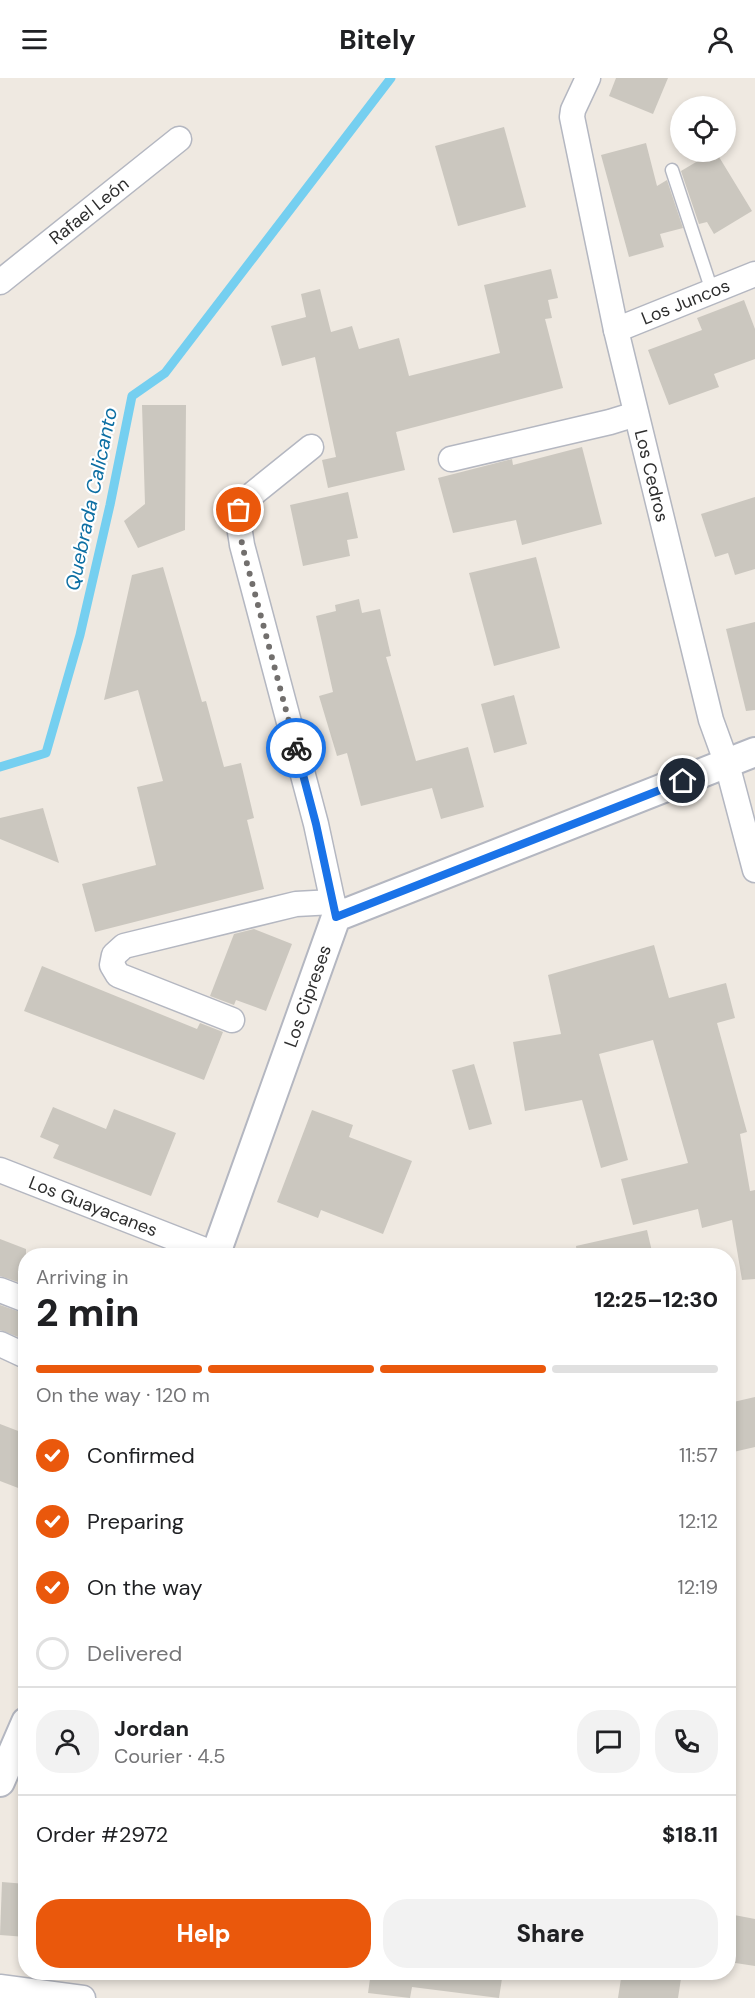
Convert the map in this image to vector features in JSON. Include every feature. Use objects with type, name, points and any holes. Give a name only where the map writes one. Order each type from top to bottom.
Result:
[{"type":"street","name":"Los Cedros","points":[[588,78],[572,117],[616,330],[711,720],[727,764],[755,870]]},
{"type":"street","name":"Rafael León","points":[[0,282],[179,139]]},
{"type":"street","name":"Los Juncos","points":[[616,330],[755,274]]},
{"type":"street","points":[[451,459],[636,414]]},
{"type":"street","points":[[311,447],[244,501],[239,510],[239,522],[242,545],[316,824],[334,910]]},
{"type":"street","points":[[232,1020],[118,975],[112,965],[114,955],[124,946],[296,904],[334,910],[755,752]]},
{"type":"street","name":"Los Cipreses","points":[[219,1248],[334,910]]},
{"type":"street","name":"Los Guayacanes","points":[[0,1170],[200,1248]]},
{"type":"street","points":[[0,1290],[18,1297]]},
{"type":"street","points":[[0,1344],[18,1352]]},
{"type":"street","points":[[0,1782],[18,1740]]},
{"type":"street","points":[[0,1987],[83,1998]]},
{"type":"lane","points":[[672,170],[712,291]]},
{"type":"building","points":[[616,78],[668,78],[653,114],[609,96]]},
{"type":"building","points":[[504,127],[526,207],[458,226],[435,146]]},
{"type":"building","points":[[646,143],[657,186],[667,180],[683,228],[660,234],[664,247],[629,257],[601,155]]},
{"type":"building","points":[[696,162],[722,162],[752,211],[714,234],[707,222],[699,224],[681,171]]},
{"type":"building","points":[[551,269],[558,298],[548,300],[552,318],[545,319],[563,388],[396,432],[405,470],[328,488],[322,460],[336,457],[315,357],[282,366],[271,326],[306,317],[301,294],[320,289],[331,332],[352,326],[359,349],[399,338],[409,376],[500,353],[484,285]]},
{"type":"building","points":[[744,300],[755,329],[755,359],[714,374],[719,387],[669,405],[648,350],[702,330],[697,318]]},
{"type":"building","points":[[142,405],[186,405],[185,530],[138,548],[124,521],[145,504]]},
{"type":"building","points":[[582,447],[602,524],[522,545],[516,520],[453,533],[438,478],[512,459],[513,465]]},
{"type":"building","points":[[348,492],[358,538],[347,540],[350,556],[303,566],[290,505]]},
{"type":"building","points":[[755,497],[755,569],[735,575],[728,553],[715,557],[701,514]]},
{"type":"building","points":[[536,557],[560,648],[494,666],[469,573]]},
{"type":"building","points":[[163,567],[202,702],[206,701],[224,767],[241,763],[254,818],[247,820],[264,889],[95,932],[82,884],[156,865],[137,787],[163,781],[138,690],[104,700],[132,575]]},
{"type":"building","points":[[359,599],[362,613],[380,609],[391,656],[386,657],[416,761],[468,747],[484,807],[441,819],[432,788],[361,806],[347,753],[337,756],[319,696],[333,692],[316,616],[336,611],[335,605]]},
{"type":"building","points":[[755,622],[755,710],[746,711],[726,629]]},
{"type":"building","points":[[514,695],[527,744],[494,753],[481,704]]},
{"type":"building","points":[[43,808],[59,863],[0,839],[0,818]]},
{"type":"building","points":[[254,929],[292,944],[266,1011],[236,1000],[234,1005],[210,996],[234,934]]},
{"type":"building","points":[[654,945],[669,998],[726,983],[735,1018],[717,1023],[747,1132],[740,1134],[750,1191],[755,1190],[755,1279],[742,1280],[732,1220],[702,1228],[698,1209],[633,1225],[621,1179],[688,1163],[653,1040],[599,1054],[628,1160],[601,1168],[582,1100],[525,1111],[513,1042],[561,1034],[548,975]]},
{"type":"building","points":[[42,966],[197,1029],[200,1023],[223,1032],[204,1080],[24,1011]]},
{"type":"building","points":[[474,1064],[492,1124],[469,1130],[452,1070]]},
{"type":"building","points":[[53,1107],[106,1129],[114,1109],[176,1133],[151,1196],[53,1158],[59,1145],[40,1137]]},
{"type":"building","points":[[312,1110],[353,1125],[349,1137],[412,1161],[383,1234],[321,1210],[318,1218],[277,1202]]},
{"type":"building","points":[[647,1230],[651,1248],[576,1248],[576,1246]]},
{"type":"building","points":[[0,1239],[23,1248],[18,1248],[18,1282],[0,1276]]},
{"type":"building","points":[[0,1305],[18,1311],[18,1337],[0,1330]]},
{"type":"building","points":[[755,1397],[755,1447],[736,1451],[736,1401]]},
{"type":"building","points":[[0,1424],[18,1431],[18,1488],[0,1481]]},
{"type":"building","points":[[2,1882],[18,1883],[18,1936],[0,1935]]},
{"type":"building","points":[[736,1915],[755,1919],[755,1966],[736,1963]]},
{"type":"building","points":[[370,1980],[502,1980],[499,1998],[412,1987],[410,1998],[368,1993]]},
{"type":"building","points":[[621,1980],[681,1980],[678,1998],[618,1998]]},
{"type":"waterway","name":"Quebrada Calicanto","points":[[0,767],[46,753],[80,635],[132,396],[165,373],[391,78]]},
{"type":"way so far","points":[[239,510],[242,545],[296,748]]},
{"type":"route","points":[[296,748],[316,824],[336,917],[683,781]]}]
